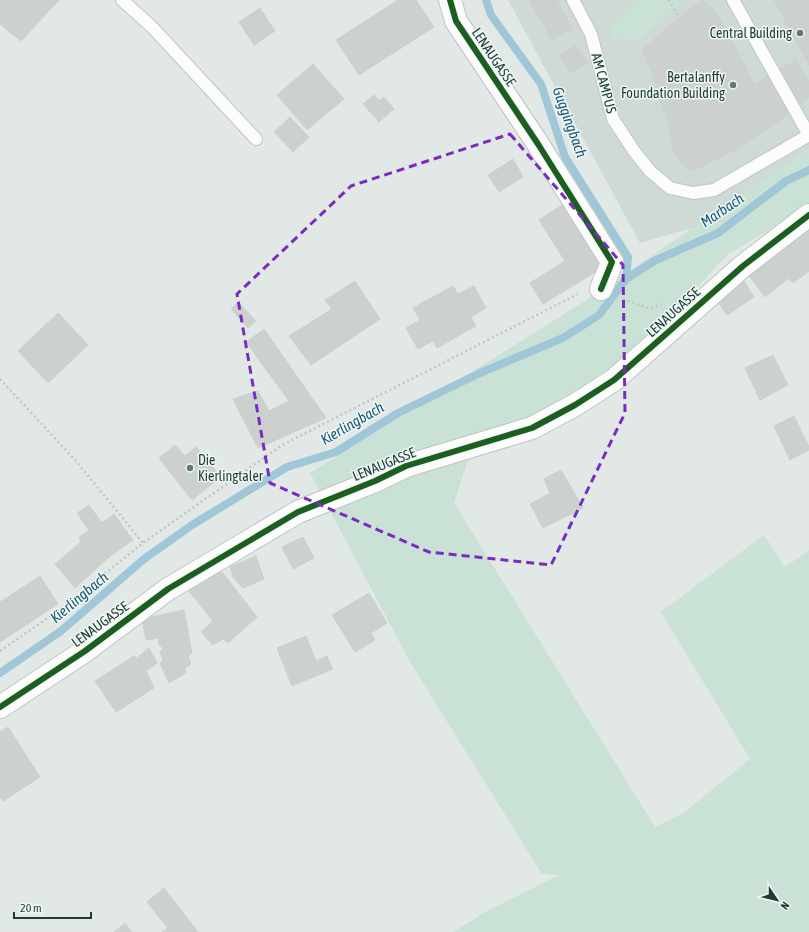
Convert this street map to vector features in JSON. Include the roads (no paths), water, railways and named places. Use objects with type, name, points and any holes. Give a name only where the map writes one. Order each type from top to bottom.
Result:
[{"type":"street","name":"LENAUGASSE","points":[[450,0],[456,21],[538,144],[612,262],[601,289]]},
{"type":"street","name":"LENAUGASSE","points":[[0,707],[85,651],[168,589],[298,512],[375,481],[406,466],[532,428],[575,405],[614,380],[743,266],[809,215]]},
{"type":"lane","points":[[122,0],[152,27],[256,139]]},
{"type":"lane","name":"AM CAMPUS","points":[[573,0],[591,34],[613,119],[634,151],[650,171],[670,188],[693,193],[714,190],[809,135]]},
{"type":"lane","points":[[733,0],[809,135]]},
{"type":"waterway","name":"Guggingbach","points":[[486,0],[491,15],[541,84],[565,157],[628,257],[626,279]]},
{"type":"waterway","name":"Kierlingbach","points":[[0,673],[61,631],[144,559],[192,525],[287,467],[336,452],[398,413],[480,373],[563,338],[599,315],[626,279],[656,260],[718,233],[786,181],[809,170]]},
{"type":"place","name":"Central Building","points":[[800,33]]},
{"type":"place","name":"Bertalanffy Foundation Building","points":[[733,85]]},
{"type":"place","name":"Die Kierlingtaler","points":[[190,468]]},
{"type":"water label","name":"Marbach","points":[[722,210]]}]
